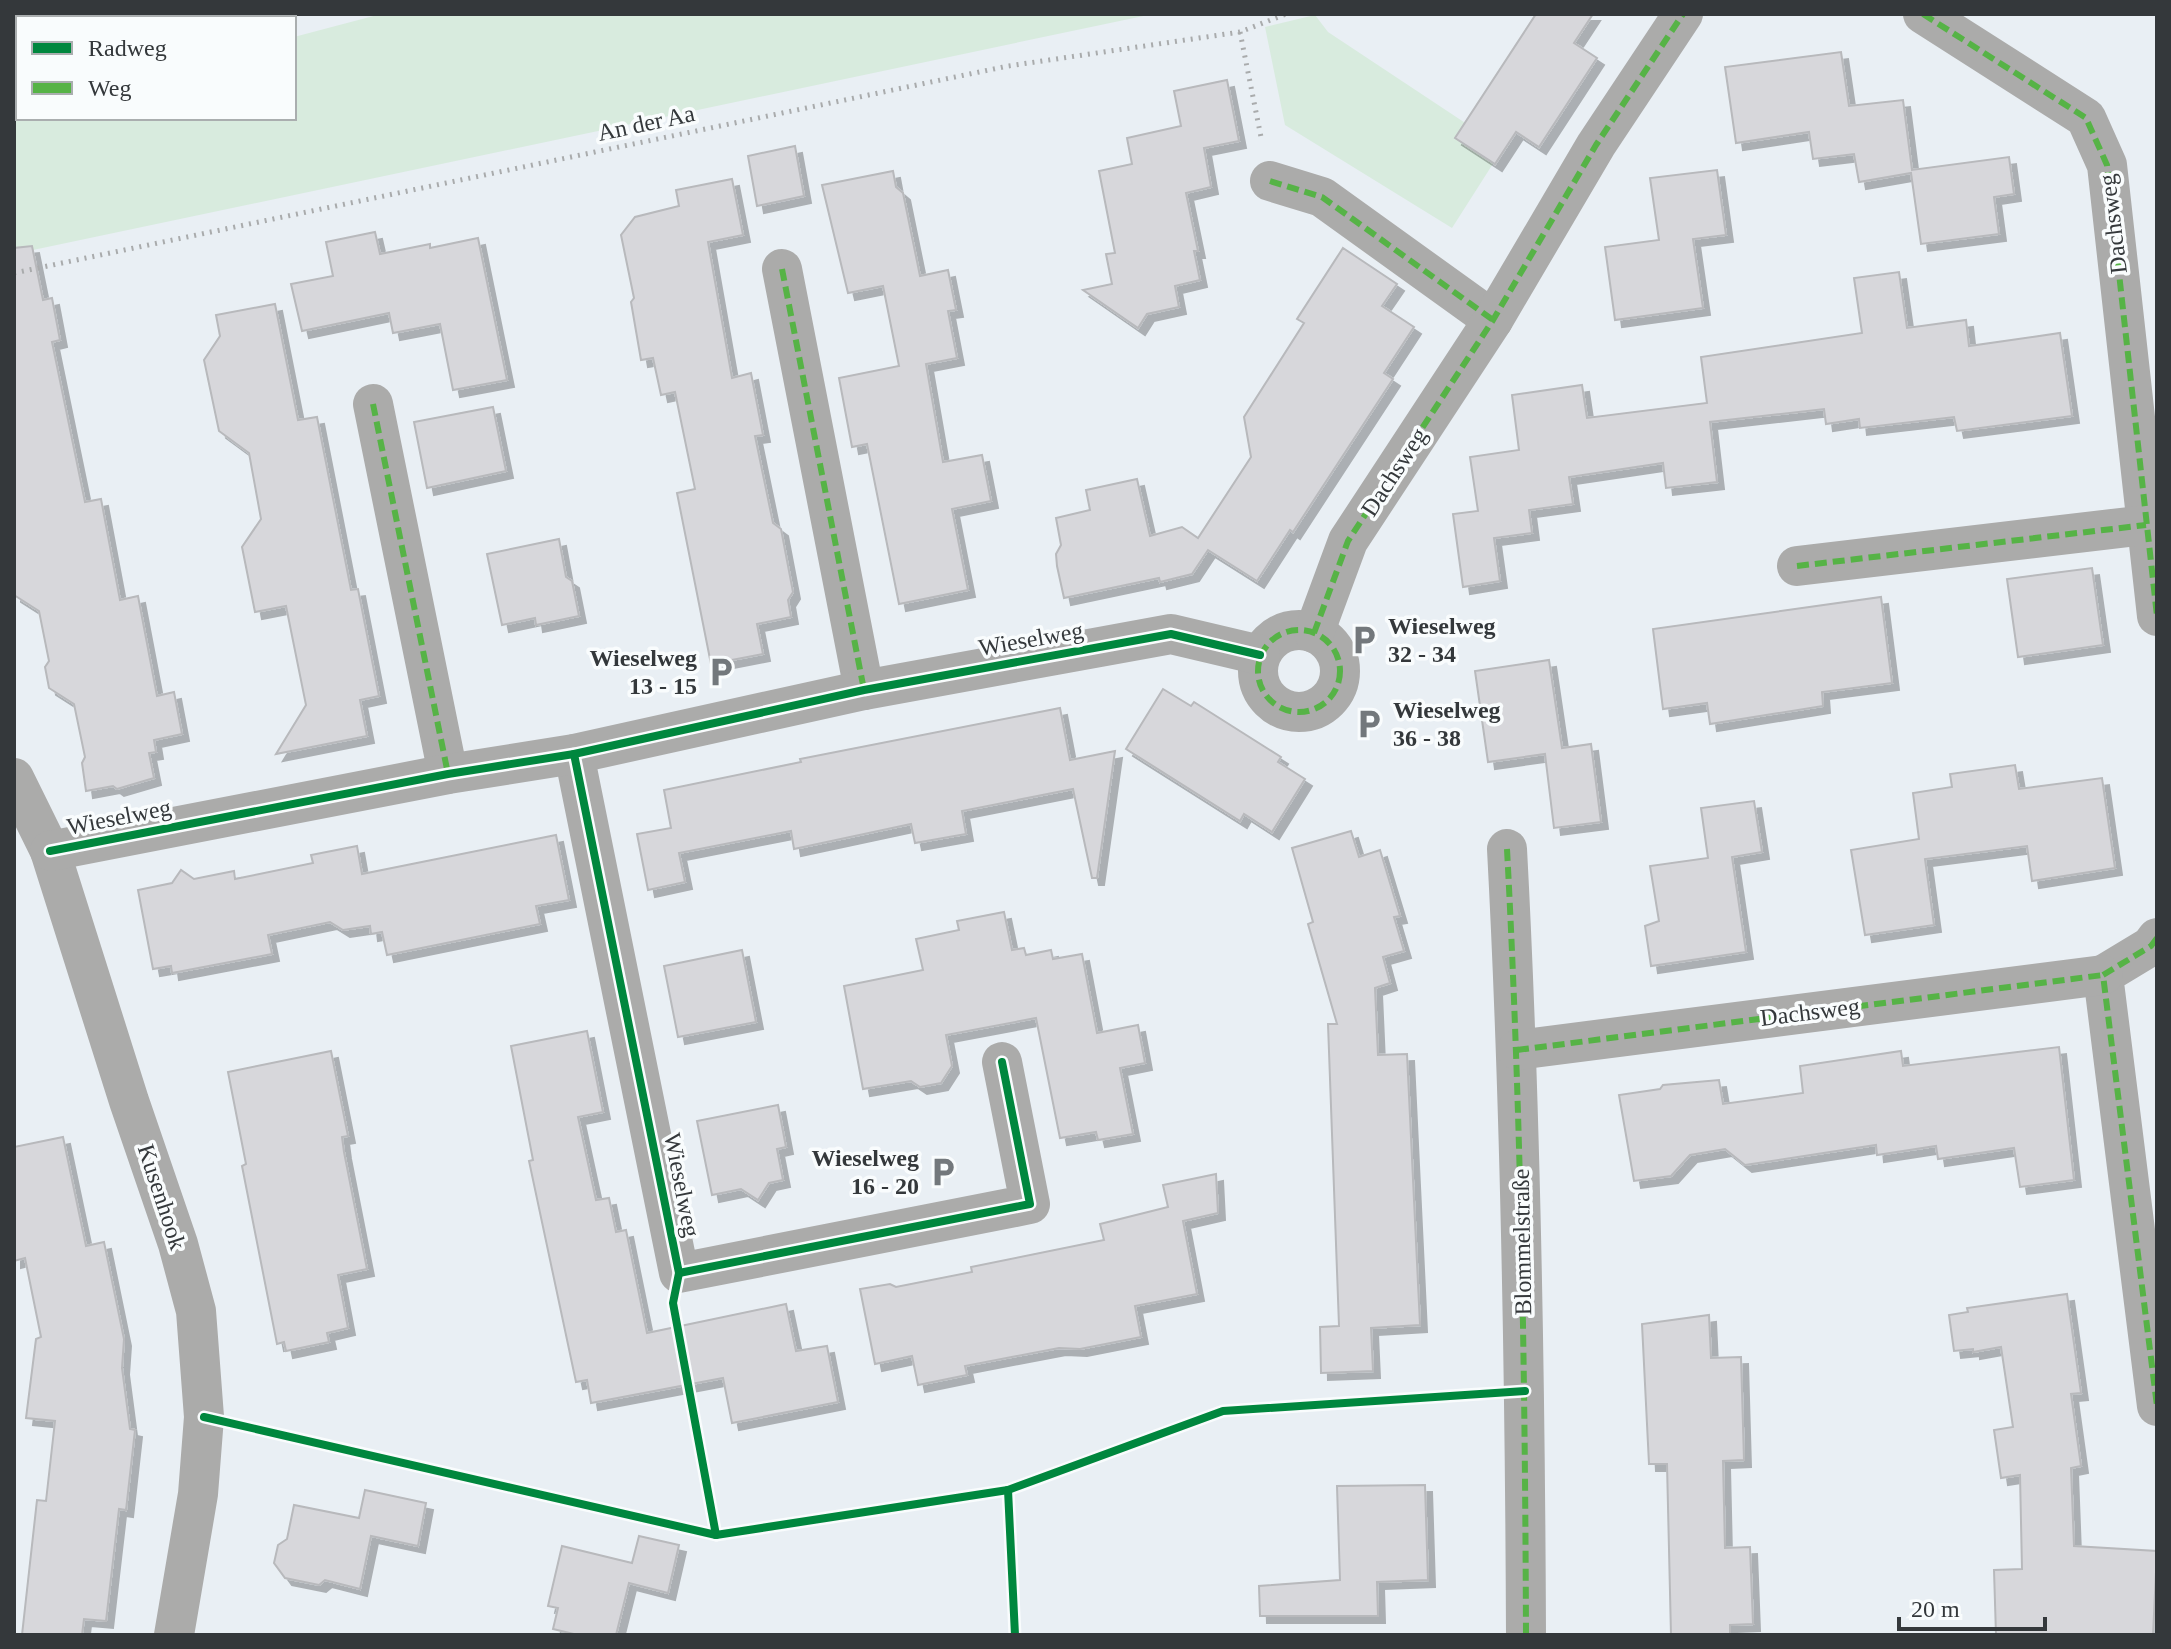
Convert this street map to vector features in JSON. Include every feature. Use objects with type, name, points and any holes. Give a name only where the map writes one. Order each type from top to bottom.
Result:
[{"type":"street","name":"Dachsweg","points":[[1314,633],[1348,541],[1493,320],[1596,145],[1683,14]]},
{"type":"street","name":"Dachsweg","points":[[1923,14],[2086,118],[2107,165],[2157,616]]},
{"type":"street","points":[[1270,181],[1322,197],[1493,320]]},
{"type":"street","points":[[782,269],[864,690]]},
{"type":"street","points":[[373,404],[448,774]]},
{"type":"street","points":[[1797,566],[2146,525]]},
{"type":"street","points":[[1301,629],[1314,633],[1326,639],[1335,650],[1340,662],[1338,688],[1330,700],[1315,709],[1291,713],[1268,698],[1261,686],[1258,673],[1260,655],[1276,638],[1288,631],[1301,629]]},
{"type":"street","name":"Wieselweg","points":[[50,851],[448,774],[574,754],[864,690],[1171,634],[1260,655]]},
{"type":"street","name":"Wieselweg","points":[[574,754],[679,1273],[1030,1204],[1002,1062]]},
{"type":"street","name":"Kusenhook","points":[[14,778],[50,851],[178,1244],[196,1311],[204,1417],[198,1494],[174,1635]]},
{"type":"street","name":"Blommelstraße","points":[[1507,849],[1517,1050],[1525,1391],[1526,1635]]},
{"type":"street","name":"Dachsweg","points":[[1517,1050],[2103,975],[2151,946],[2157,938]]},
{"type":"street","points":[[2103,975],[2157,1406]]},
{"type":"path","points":[[1240,32],[1270,181]]},
{"type":"green space","points":[[14,14],[138,16],[16,16],[16,120],[296,120],[296,36],[381,14],[1153,14],[14,254]]},
{"type":"green space","points":[[1315,15],[1328,32],[1503,148],[1452,228],[1285,125],[1265,27]]},
{"type":"building","points":[[1536,14],[1593,14],[1574,43],[1597,58],[1539,147],[1516,132],[1495,164],[1455,138]]},
{"type":"building","points":[[1841,52],[1849,106],[1903,100],[1912,170],[2009,157],[2014,194],[1994,197],[1999,234],[1921,244],[1911,173],[1859,182],[1854,154],[1813,159],[1809,132],[1736,143],[1725,67]]},
{"type":"building","points":[[1227,80],[1239,141],[1204,148],[1211,187],[1186,193],[1198,251],[1194,251],[1200,280],[1175,286],[1179,307],[1147,314],[1138,328],[1083,290],[1112,284],[1106,254],[1115,253],[1099,171],[1132,164],[1127,138],[1181,126],[1174,91]]},
{"type":"building","points":[[795,146],[804,196],[757,206],[748,156]]},
{"type":"building","points":[[1717,170],[1726,235],[1693,239],[1703,308],[1615,320],[1605,247],[1659,240],[1650,178]]},
{"type":"building","points":[[893,171],[896,187],[903,193],[920,276],[948,270],[956,310],[948,311],[957,358],[926,364],[943,462],[982,455],[991,501],[952,509],[968,590],[899,604],[867,444],[852,447],[839,378],[899,366],[883,286],[848,293],[822,185]]},
{"type":"building","points":[[732,179],[743,235],[708,242],[732,378],[751,373],[763,435],[755,436],[773,523],[781,529],[793,592],[788,600],[791,617],[757,624],[763,654],[711,664],[677,493],[695,489],[675,392],[661,395],[653,358],[641,360],[631,302],[634,298],[621,235],[635,217],[679,206],[676,190]]},
{"type":"building","points":[[375,232],[380,254],[478,238],[507,380],[453,390],[440,324],[393,333],[389,313],[302,331],[291,284],[333,276],[326,242]]},
{"type":"building","points":[[32,246],[43,300],[52,298],[60,340],[52,342],[85,502],[101,499],[120,600],[138,596],[157,696],[174,692],[182,734],[154,740],[156,752],[149,753],[154,778],[117,789],[113,786],[86,791],[82,763],[85,757],[74,704],[49,688],[45,667],[49,661],[39,611],[14,595],[14,248]]},
{"type":"building","points":[[1343,248],[1397,284],[1382,306],[1414,327],[1384,373],[1393,379],[1293,532],[1290,530],[1257,581],[1208,550],[1192,574],[1064,598],[1057,566],[1056,554],[1061,545],[1056,518],[1090,510],[1086,490],[1137,479],[1150,536],[1182,527],[1198,538],[1251,457],[1244,417],[1304,323],[1297,319]]},
{"type":"building","points":[[1899,272],[1907,328],[1966,320],[1969,346],[2060,333],[2072,416],[1957,431],[1954,417],[1860,428],[1859,419],[1826,424],[1824,409],[1710,422],[1717,482],[1666,488],[1663,463],[1569,477],[1573,504],[1529,510],[1532,533],[1494,538],[1500,581],[1463,587],[1453,514],[1478,511],[1470,457],[1519,450],[1512,395],[1582,385],[1587,418],[1707,403],[1701,357],[1862,333],[1854,278]]},
{"type":"building","points":[[275,304],[298,420],[317,417],[351,590],[358,589],[379,696],[360,700],[367,736],[276,754],[306,705],[286,606],[255,612],[242,547],[261,519],[249,453],[219,431],[204,360],[220,336],[216,315]]},
{"type":"building","points":[[493,407],[506,471],[427,488],[414,422]]},
{"type":"building","points":[[559,539],[566,577],[572,581],[579,616],[536,625],[535,618],[502,625],[487,554]]},
{"type":"building","points":[[2092,568],[2103,645],[2018,657],[2007,579]]},
{"type":"building","points":[[1881,597],[1892,683],[1822,692],[1823,706],[1710,724],[1707,703],[1663,709],[1653,629]]},
{"type":"building","points":[[1549,660],[1562,748],[1591,744],[1601,822],[1554,828],[1545,754],[1488,762],[1475,671]]},
{"type":"building","points":[[1163,689],[1191,706],[1194,702],[1281,757],[1278,762],[1305,779],[1272,832],[1244,814],[1240,821],[1126,749]]},
{"type":"building","points":[[1060,708],[1070,760],[1115,751],[1097,878],[1092,878],[1073,789],[962,811],[966,834],[915,843],[911,824],[794,849],[791,831],[679,853],[685,882],[648,890],[637,834],[671,828],[664,790],[801,762],[800,759]]},
{"type":"building","points":[[2015,765],[2019,789],[2102,778],[2115,868],[2032,881],[2027,846],[1925,859],[1934,925],[1865,935],[1851,850],[1919,839],[1913,793],[1952,787],[1950,774]]},
{"type":"building","points":[[1754,801],[1762,852],[1732,857],[1746,952],[1651,966],[1645,926],[1659,921],[1650,866],[1708,858],[1701,808]]},
{"type":"building","points":[[1351,831],[1359,857],[1380,850],[1400,916],[1394,917],[1404,951],[1383,957],[1390,983],[1375,988],[1378,1055],[1407,1054],[1420,1325],[1371,1328],[1373,1371],[1321,1373],[1320,1327],[1339,1326],[1328,1024],[1337,1024],[1308,924],[1313,922],[1292,848]]},
{"type":"building","points":[[556,835],[569,900],[536,906],[540,924],[387,955],[382,932],[371,934],[370,926],[343,930],[330,922],[268,935],[272,954],[172,973],[171,966],[153,969],[138,890],[172,883],[181,870],[194,879],[234,871],[235,879],[313,863],[311,855],[357,846],[362,874]]},
{"type":"building","points":[[1004,912],[1012,950],[1024,948],[1026,955],[1051,950],[1053,959],[1082,954],[1097,1033],[1138,1025],[1145,1063],[1120,1068],[1133,1134],[1098,1140],[1096,1132],[1060,1138],[1036,1018],[946,1035],[952,1066],[941,1083],[920,1087],[911,1081],[863,1089],[844,986],[923,970],[916,939],[959,930],[957,921]]},
{"type":"building","points":[[742,950],[756,1022],[678,1037],[664,966]]},
{"type":"building","points":[[587,1031],[603,1112],[578,1117],[596,1200],[609,1198],[616,1232],[626,1230],[647,1333],[786,1304],[796,1351],[827,1346],[838,1402],[732,1423],[723,1378],[591,1403],[587,1380],[576,1382],[529,1161],[533,1160],[511,1046]]},
{"type":"building","points":[[2059,1047],[2074,1180],[2020,1187],[2014,1148],[1938,1159],[1936,1146],[1877,1155],[1876,1145],[1745,1165],[1725,1149],[1690,1155],[1671,1176],[1634,1181],[1619,1095],[1660,1089],[1663,1085],[1719,1080],[1723,1104],[1803,1093],[1800,1066],[1901,1051],[1903,1066]]},
{"type":"building","points":[[331,1051],[348,1136],[342,1137],[344,1152],[367,1269],[338,1275],[348,1328],[327,1333],[329,1342],[286,1351],[284,1342],[277,1344],[242,1166],[246,1164],[228,1072]]},
{"type":"building","points":[[778,1105],[786,1147],[777,1149],[783,1180],[769,1183],[758,1200],[741,1189],[712,1195],[697,1121]]},
{"type":"building","points":[[63,1137],[86,1246],[104,1242],[124,1339],[122,1368],[130,1429],[135,1430],[126,1510],[119,1509],[106,1621],[84,1619],[82,1635],[22,1635],[37,1500],[46,1501],[55,1421],[26,1418],[36,1339],[41,1337],[25,1258],[14,1261],[14,1147]]},
{"type":"building","points":[[1216,1174],[1218,1213],[1183,1221],[1197,1294],[1135,1306],[1141,1337],[1080,1349],[1059,1348],[965,1366],[967,1375],[918,1385],[912,1356],[875,1364],[860,1289],[890,1284],[896,1287],[972,1272],[971,1267],[1104,1240],[1100,1224],[1168,1207],[1163,1185]]},
{"type":"building","points":[[2067,1294],[2081,1393],[2071,1394],[2081,1466],[2071,1468],[2074,1546],[2157,1551],[2153,1635],[1996,1635],[1994,1570],[2022,1569],[2020,1475],[2001,1478],[1994,1430],[2013,1427],[2001,1347],[1973,1352],[1973,1349],[1954,1351],[1949,1315],[1968,1312],[1967,1308]]},
{"type":"building","points":[[1709,1315],[1711,1358],[1741,1357],[1744,1460],[1723,1461],[1725,1548],[1750,1547],[1753,1624],[1730,1625],[1730,1635],[1671,1635],[1667,1464],[1649,1464],[1642,1324]]},
{"type":"building","points":[[1425,1485],[1428,1580],[1377,1582],[1378,1616],[1260,1616],[1259,1586],[1340,1580],[1337,1486]]},
{"type":"building","points":[[365,1490],[426,1503],[418,1546],[371,1536],[360,1589],[325,1580],[319,1585],[285,1578],[274,1563],[278,1545],[287,1539],[294,1505],[359,1518]]},
{"type":"building","points":[[639,1536],[679,1545],[668,1593],[629,1583],[616,1635],[578,1635],[553,1629],[558,1608],[548,1606],[562,1546],[632,1563]]},
{"type":"marked path","points":[[1314,633],[1348,541],[1493,320],[1596,145],[1683,14]]},
{"type":"marked path","points":[[1923,14],[2086,118],[2107,165],[2157,616]]},
{"type":"marked path","points":[[1270,181],[1322,197],[1493,320]]},
{"type":"marked path","points":[[782,269],[864,690]]},
{"type":"marked path","points":[[373,404],[448,774]]},
{"type":"marked path","points":[[1797,566],[2146,525]]},
{"type":"marked path","points":[[1291,630],[1307,630],[1322,637],[1333,648],[1340,671],[1337,687],[1328,700],[1307,712],[1291,712],[1276,705],[1265,694],[1258,679],[1258,663],[1265,648],[1276,637],[1291,630]]},
{"type":"marked path","points":[[1507,849],[1521,1242],[1526,1635]]},
{"type":"marked path","points":[[2157,938],[2151,946],[2103,975],[2157,1406]]},
{"type":"marked path","points":[[1517,1050],[2103,975]]},
{"type":"cycle path","points":[[50,851],[448,774],[574,754],[864,690],[1171,634],[1260,655]]},
{"type":"cycle path","points":[[574,754],[679,1273],[1030,1204],[1002,1062]]},
{"type":"cycle path","points":[[679,1273],[673,1303],[716,1535]]},
{"type":"cycle path","points":[[204,1417],[716,1535],[1008,1490],[1223,1411],[1525,1391]]},
{"type":"cycle path","points":[[1008,1490],[1015,1635]]},
{"type":"place","name":"Wieselweg 32 - 34","points":[[1364,640]]},
{"type":"place","name":"Wieselweg 13 - 15","points":[[721,672]]},
{"type":"place","name":"Wieselweg 36 - 38","points":[[1369,724]]},
{"type":"place","name":"Wieselweg 16 - 20","points":[[943,1172]]}]
